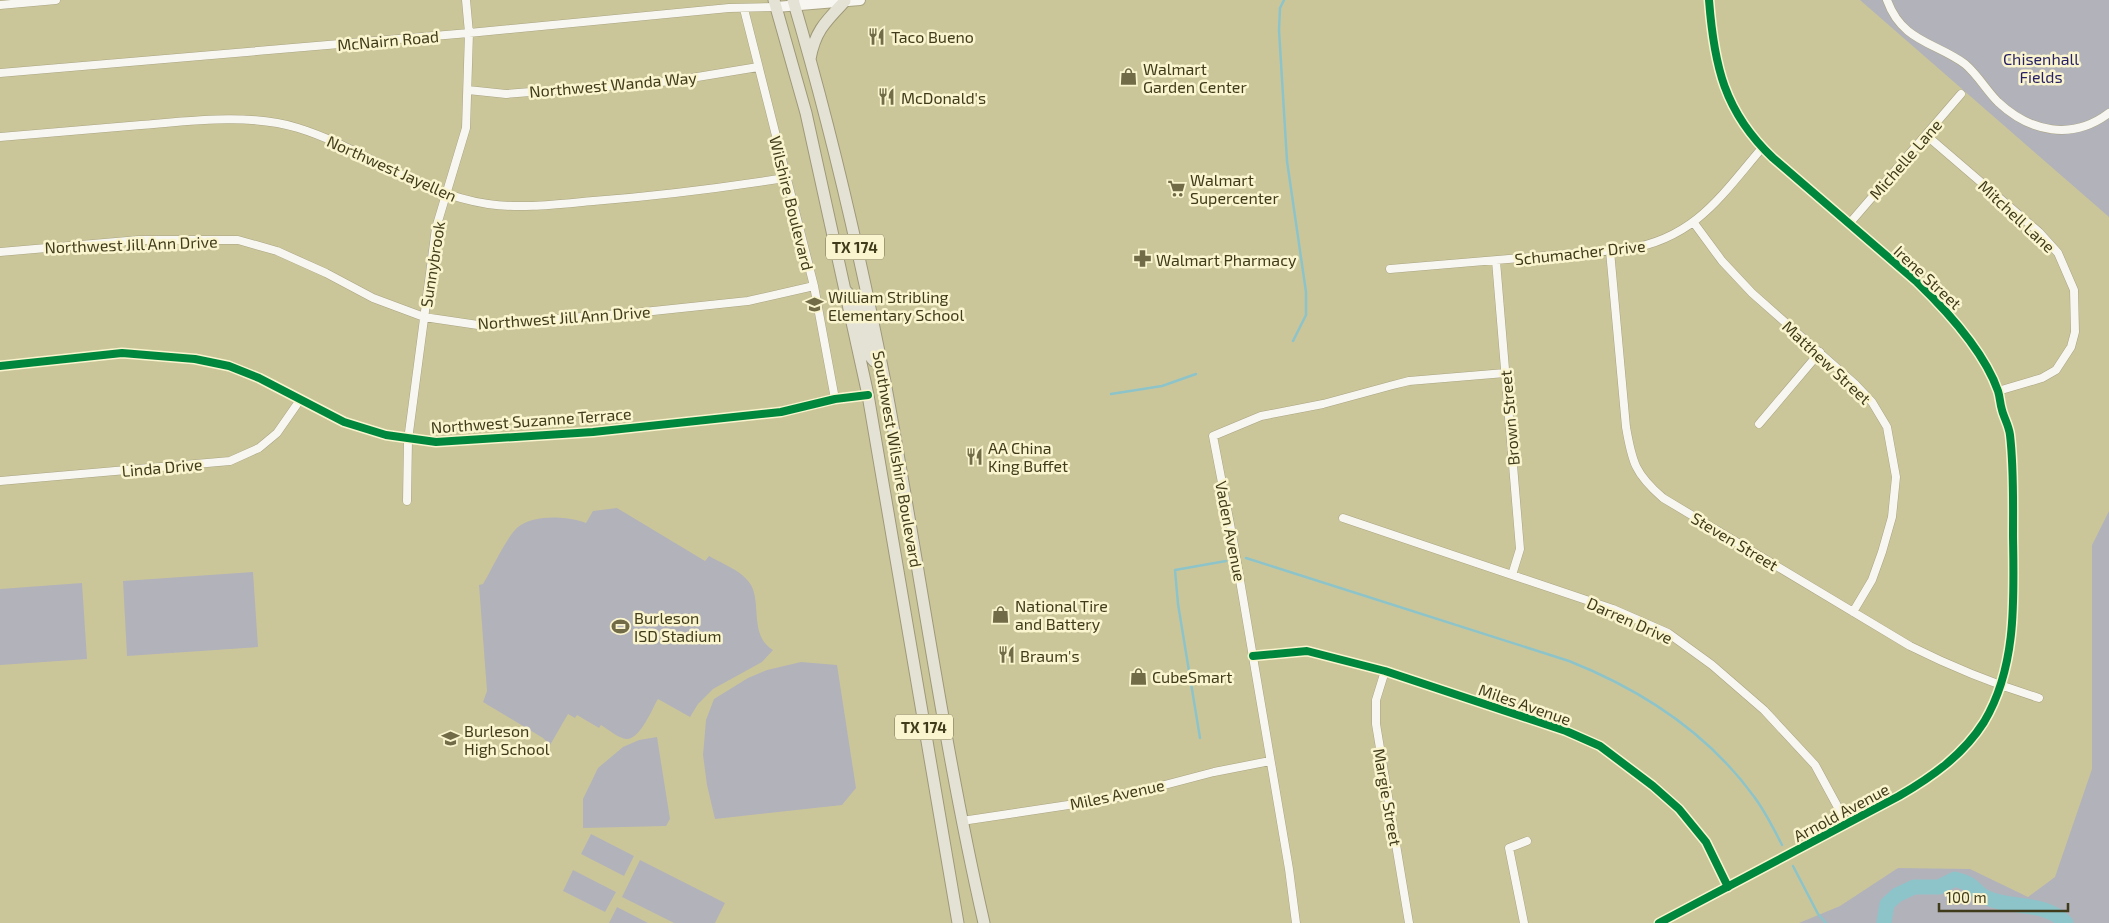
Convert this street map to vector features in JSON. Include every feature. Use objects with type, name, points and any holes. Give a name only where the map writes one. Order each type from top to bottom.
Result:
[{"type":"main road","points":[[775,3],[860,0]]},
{"type":"main road","points":[[810,63],[813,45],[821,26],[845,1]]},
{"type":"main road","name":"Southwest Wilshire Boulevard","points":[[775,3],[806,113],[868,395],[958,923]]},
{"type":"main road","name":"Southwest Wilshire Boulevard","points":[[794,3],[841,180],[880,362],[962,821],[984,923]]},
{"type":"main road","points":[[845,290],[858,304],[869,355],[874,361],[880,362]]},
{"type":"main road","points":[[895,551],[914,547]]},
{"type":"street","points":[[0,5],[56,0]]},
{"type":"street","name":"Sunnybrook","points":[[407,501],[408,440],[436,228],[466,128],[469,33],[466,0]]},
{"type":"street","name":"Irene Street","points":[[1709,0],[1713,45],[1722,81],[1737,113],[1762,148],[1917,282],[1951,317],[1979,356],[1998,391],[2010,433],[2013,498],[2013,616],[2010,644],[2000,686]]},
{"type":"street","points":[[1887,0],[1901,24],[1912,34],[1922,42],[1964,64],[1977,76],[1996,101],[2018,118],[2041,128],[2069,129],[2092,123],[2109,113]]},
{"type":"street","name":"McNairn Road","points":[[0,73],[469,33],[719,8],[744,9],[775,3]]},
{"type":"street","name":"Wilshire Boulevard","points":[[744,9],[785,178],[814,286],[836,399]]},
{"type":"street","name":"Northwest Wanda Way","points":[[468,90],[506,94],[535,92],[672,81],[758,67]]},
{"type":"street","name":"Michelle Lane","points":[[1849,224],[1961,94]]},
{"type":"street","name":"Northwest Jayellen","points":[[0,137],[176,122],[225,120],[269,122],[297,128],[343,145],[447,195],[489,204],[521,206],[682,193],[785,178]]},
{"type":"street","name":"Mitchell Lane","points":[[1926,135],[2039,232],[2058,253],[2074,290],[2075,332],[2071,347],[2056,370],[2042,378],[1998,391]]},
{"type":"street","name":"Schumacher Drive","points":[[1390,269],[1610,251],[1659,242],[1675,236],[1707,212],[1762,148]]},
{"type":"street","name":"Matthew Street","points":[[1694,223],[1741,282],[1820,352],[1872,402],[1887,427],[1896,477],[1892,517],[1872,580],[1852,612]]},
{"type":"street","name":"Northwest Jill Ann Drive","points":[[0,252],[139,240],[238,240],[277,251],[326,273],[373,298],[424,317],[478,325],[748,301],[814,286]]},
{"type":"street","name":"Steven Street","points":[[1610,251],[1630,455],[1644,481],[1663,498],[1852,612],[1942,662],[2000,686],[2039,698]]},
{"type":"street","name":"Brown Street","points":[[1496,261],[1520,549],[1512,575]]},
{"type":"street","points":[[1759,424],[1820,352]]},
{"type":"street","name":"Northwest Suzanne Terrace","points":[[0,366],[122,353],[173,356],[229,366],[259,378],[344,422],[408,440],[436,442],[593,432],[781,412],[836,399],[868,395]]},
{"type":"street","name":"Vaden Avenue","points":[[1296,923],[1290,869],[1236,554],[1213,436],[1261,416],[1323,404],[1409,381],[1506,373]]},
{"type":"street","name":"Linda Drive","points":[[0,481],[230,461],[259,448],[277,433],[300,400]]},
{"type":"street","name":"Darren Drive","points":[[1343,518],[1614,609],[1668,633],[1712,665],[1764,710],[1815,765],[1847,824]]},
{"type":"street","name":"Margie Street","points":[[1385,671],[1376,700],[1376,724],[1409,923]]},
{"type":"street","name":"Arnold Avenue","points":[[1659,923],[1926,781],[1970,742],[1984,722],[2000,686]]},
{"type":"street","name":"Miles Avenue","points":[[962,821],[1115,798],[1214,772],[1270,761]]},
{"type":"street","points":[[1524,923],[1509,848],[1527,842]]},
{"type":"green space","name":"Chisenhall Fields","points":[[1860,0],[2109,0],[2109,217]]},
{"type":"green space","name":"Burleson ISD Stadium","points":[[617,508],[705,561],[709,556],[736,570],[745,578],[753,589],[761,636],[765,644],[773,650],[762,662],[713,689],[698,704],[690,717],[658,699],[641,729],[636,735],[626,739],[601,725],[599,728],[577,715],[575,718],[568,714],[550,745],[543,738],[483,702],[487,691],[479,585],[483,584],[514,532],[525,523],[542,518],[561,518],[586,523],[593,511]]},
{"type":"green space","points":[[2109,511],[2109,923],[1799,923],[1840,906],[1898,868],[1970,869],[2028,897],[2055,877],[2092,769],[2092,545]]},
{"type":"green space","points":[[253,572],[258,647],[127,656],[123,581]]},
{"type":"green space","points":[[82,583],[87,659],[0,665],[0,589]]},
{"type":"green space","points":[[801,662],[837,665],[856,788],[842,805],[715,819],[707,785],[703,755],[706,720],[714,699],[748,678],[767,670]]},
{"type":"green space","points":[[657,737],[670,819],[666,826],[583,828],[583,799],[598,768],[623,747],[639,740]]},
{"type":"green space","points":[[591,834],[634,856],[624,876],[581,854]]},
{"type":"green space","points":[[640,860],[725,903],[715,923],[674,923],[622,897]]},
{"type":"green space","points":[[573,870],[616,892],[605,912],[563,891]]},
{"type":"green space","points":[[617,907],[648,923],[609,923]]},
{"type":"waterway","points":[[1284,0],[1280,8],[1279,30],[1287,161],[1306,292],[1306,315],[1293,341]]},
{"type":"waterway","points":[[1111,394],[1162,386],[1196,374]]},
{"type":"waterway","points":[[1246,558],[1569,661],[1622,686],[1672,716],[1717,754],[1755,798],[1782,845]]},
{"type":"waterway","points":[[1200,738],[1178,604],[1175,570],[1226,561]]},
{"type":"waterway","points":[[1793,866],[1818,914],[1826,923]]},
{"type":"waterway","points":[[1884,923],[1887,904],[1897,895],[1914,887],[1939,887],[1955,879],[1968,884],[1985,897],[1995,901],[2048,911],[2066,923]]},
{"type":"cycle path","points":[[1659,923],[1899,796],[1935,773],[1957,755],[1976,734],[1995,701],[2003,679],[2008,656],[2013,608],[2013,486],[2010,435],[1992,376],[1964,332],[1929,293],[1773,158],[1756,141],[1743,123],[1725,86],[1714,46],[1709,0]]},
{"type":"cycle path","points":[[0,366],[122,353],[195,359],[229,366],[259,378],[344,422],[386,435],[436,442],[593,432],[781,412],[835,399],[868,395]]},
{"type":"cycle path","points":[[1253,656],[1307,651],[1385,671],[1566,731],[1600,746],[1653,786],[1679,809],[1706,842],[1728,887]]},
{"type":"place","name":"Taco Bueno","points":[[877,36]]},
{"type":"place","name":"Walmart Garden Center","points":[[1129,77]]},
{"type":"place","name":"McDonald's","points":[[887,97]]},
{"type":"place","name":"Walmart Supercenter","points":[[1176,188]]},
{"type":"place","name":"Walmart Pharmacy","points":[[1142,259]]},
{"type":"place","name":"William Stribling Elementary School","points":[[814,305]]},
{"type":"place","name":"AA China King Buffet","points":[[974,456]]},
{"type":"place","name":"National Tire and Battery","points":[[1001,614]]},
{"type":"place","name":"Burleson ISD Stadium","points":[[620,626]]},
{"type":"place","name":"Braum's","points":[[1006,655]]},
{"type":"place","name":"CubeSmart","points":[[1138,676]]},
{"type":"place","name":"Burleson High School","points":[[450,739]]}]
